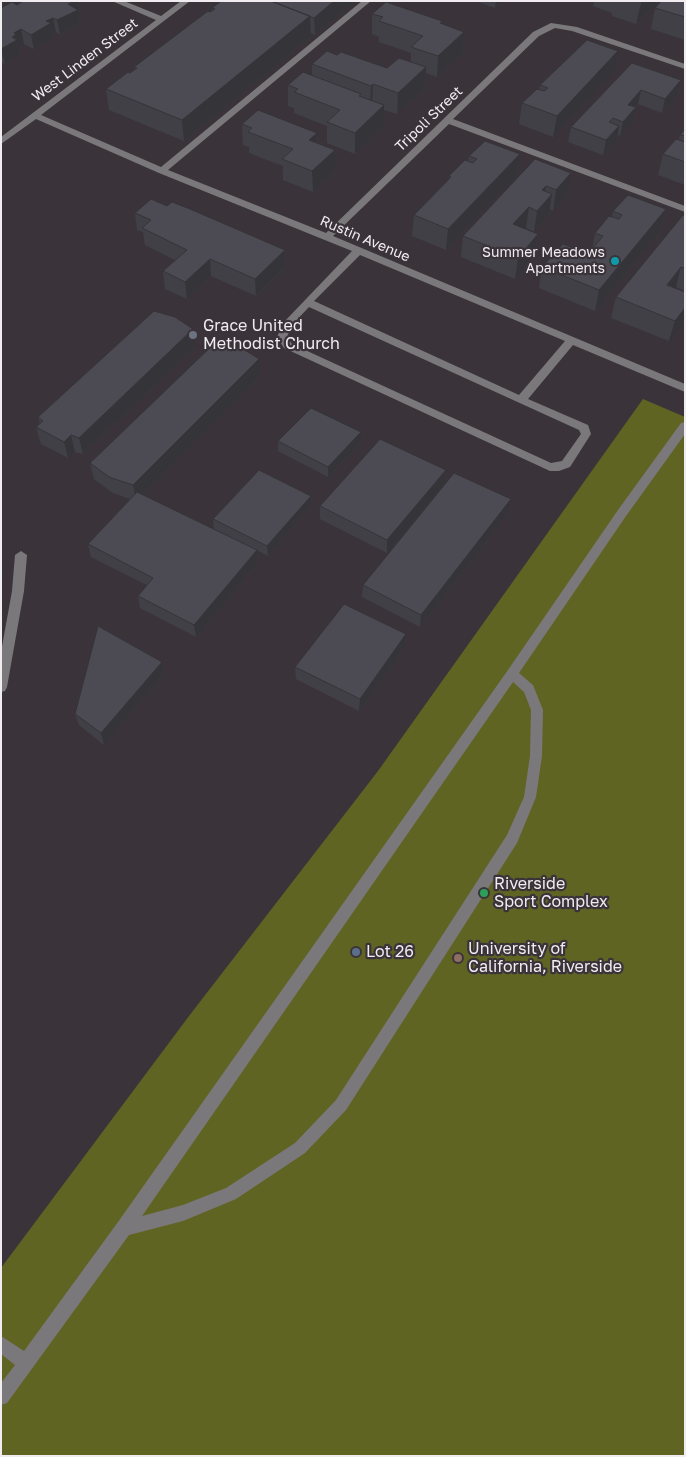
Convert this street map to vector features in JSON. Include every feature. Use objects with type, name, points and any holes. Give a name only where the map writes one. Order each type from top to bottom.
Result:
[{"type":"street","points":[[116,1],[162,19]]},
{"type":"street","name":"West Linden Street","points":[[1,141],[186,1]]},
{"type":"street","points":[[162,171],[367,1]]},
{"type":"street","name":"Tripoli Street","points":[[327,237],[536,34],[554,25],[574,29],[685,67]]},
{"type":"street","name":"Rustin Avenue","points":[[35,115],[162,171],[327,237],[571,342],[685,388]]},
{"type":"street","points":[[447,120],[685,209]]},
{"type":"street","points":[[307,302],[584,428],[586,434],[566,464],[559,468],[550,466],[288,346],[282,337],[288,324],[307,302],[358,250]]},
{"type":"street","points":[[521,400],[571,342]]},
{"type":"street","points":[[1,1397],[124,1228],[512,674],[622,512],[685,426]]},
{"type":"street","points":[[1,687],[18,591],[21,555]]},
{"type":"street","points":[[124,1228],[184,1213],[231,1194],[300,1148],[341,1105],[512,839],[530,796],[536,756],[537,710],[528,689],[512,674]]},
{"type":"street","points":[[1,1344],[26,1363]]},
{"type":"green space","name":"Riverside Sport Complex","points":[[643,399],[685,417],[685,1456],[1,1456],[1,1268],[189,1016],[378,771]]},
{"type":"building","points":[[23,1],[74,1],[68,4],[78,10],[57,20],[53,18],[46,21],[51,23],[31,35],[21,29],[14,33],[16,35],[12,37],[17,40],[1,49],[1,8],[12,2],[17,5]]},
{"type":"building","points":[[221,1],[271,1],[310,16],[182,120],[106,89],[128,72],[130,73],[137,68],[134,67],[208,11],[210,12],[215,9],[212,8]]},
{"type":"building","points":[[271,1],[334,1],[314,18]]},
{"type":"building","points":[[661,1],[685,1],[685,17],[655,8]]},
{"type":"building","points":[[386,2],[442,21],[440,23],[464,32],[438,56],[411,47],[423,36],[379,21],[383,17],[372,14]]},
{"type":"building","points":[[587,40],[618,51],[557,116],[522,103],[537,89],[544,91],[548,88],[540,85]]},
{"type":"building","points":[[327,51],[337,55],[341,52],[387,68],[399,58],[426,67],[398,93],[373,84],[371,86],[312,64]]},
{"type":"building","points":[[632,63],[681,80],[665,99],[641,90],[628,105],[636,107],[623,122],[613,118],[609,122],[619,126],[606,140],[571,127]]},
{"type":"building","points":[[303,72],[361,94],[359,96],[384,105],[355,133],[327,122],[340,110],[294,92],[298,89],[288,85]]},
{"type":"building","points":[[258,110],[317,133],[309,140],[335,150],[312,171],[282,159],[293,149],[248,132],[252,128],[242,124]]},
{"type":"building","points":[[685,129],[685,136],[680,135]]},
{"type":"building","points":[[676,139],[685,142],[685,162],[663,154]]},
{"type":"building","points":[[485,141],[520,154],[448,229],[414,215],[465,160],[473,163],[477,159],[469,156]]},
{"type":"building","points":[[535,159],[571,173],[556,190],[546,186],[542,190],[552,194],[537,211],[529,207],[513,224],[538,234],[518,258],[463,236]]},
{"type":"building","points":[[628,195],[666,209],[599,290],[542,267],[563,244],[588,254],[603,236],[595,233],[609,216],[619,219],[622,215],[613,211]]},
{"type":"building","points":[[151,199],[167,206],[172,202],[285,250],[255,279],[210,259],[185,282],[163,271],[187,250],[142,228],[151,220],[135,213]]},
{"type":"building","points":[[683,215],[685,216],[685,268],[681,267],[667,285],[685,292],[685,308],[675,321],[616,297]]},
{"type":"building","points":[[154,311],[175,317],[193,329],[79,438],[71,435],[64,442],[36,427],[43,421],[38,417]]},
{"type":"building","points":[[218,340],[240,347],[259,359],[133,485],[109,477],[90,463]]},
{"type":"building","points":[[311,408],[361,432],[328,467],[278,441]]},
{"type":"building","points":[[380,439],[446,470],[387,540],[320,506]]},
{"type":"building","points":[[259,470],[311,496],[267,546],[213,519]]},
{"type":"building","points":[[454,473],[511,499],[421,615],[363,585]]},
{"type":"building","points":[[137,492],[257,550],[194,625],[138,596],[153,578],[88,544]]},
{"type":"building","points":[[344,604],[406,634],[360,699],[295,667]]},
{"type":"building","points":[[98,626],[162,662],[101,733],[75,714]]},
{"type":"place","name":"Summer Meadows Apartments","points":[[615,261]]},
{"type":"place","name":"Grace United Methodist Church","points":[[193,335]]},
{"type":"place","name":"Riverside Sport Complex","points":[[484,893]]},
{"type":"place","name":"Lot 26","points":[[356,952]]},
{"type":"place","name":"University of California, Riverside","points":[[458,958]]}]
